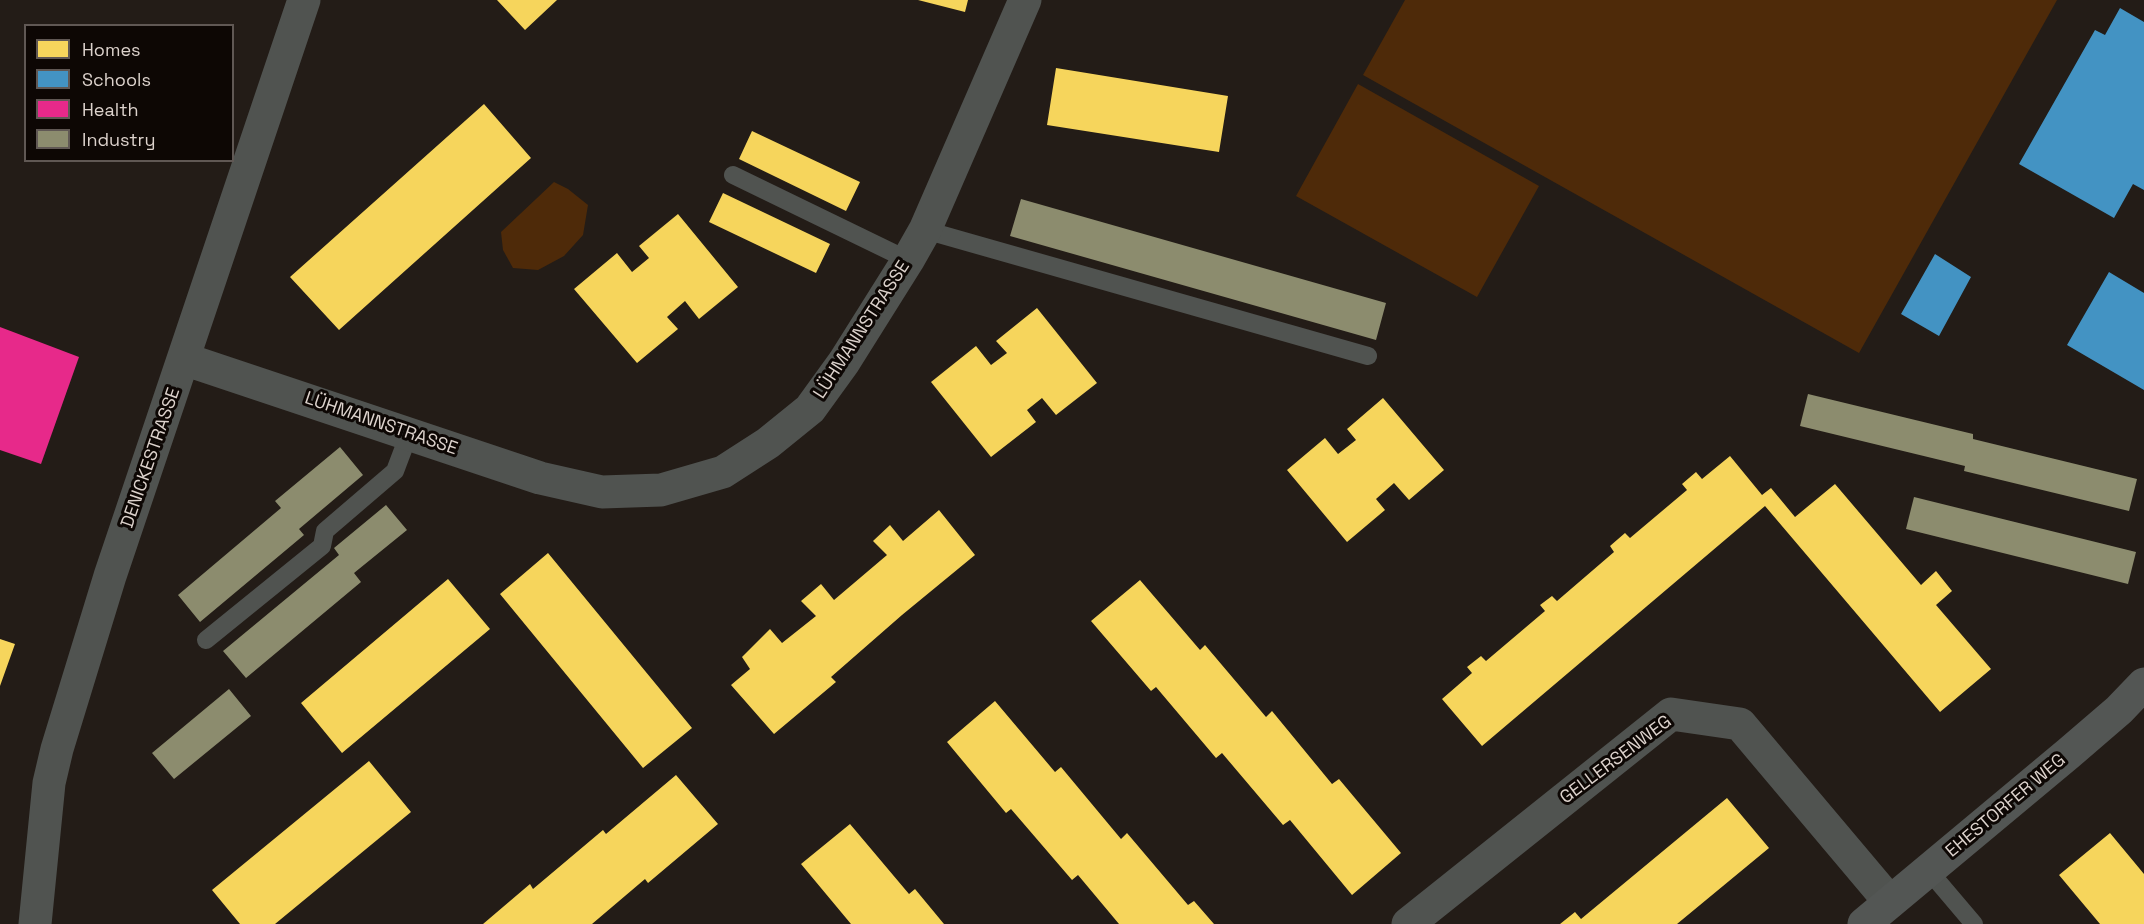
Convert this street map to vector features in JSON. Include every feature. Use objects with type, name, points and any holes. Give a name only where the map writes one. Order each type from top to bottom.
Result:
[{"type":"main road","name":"EHESTORFER WEG","points":[[1864,924],[2119,710],[2144,684]]},
{"type":"street","name":"DENICKESTRASSE","points":[[35,924],[48,795],[57,749],[107,587],[304,0]]},
{"type":"street","name":"LÜHMANNSTRASSE","points":[[184,359],[540,478],[602,492],[661,490],[723,472],[768,443],[810,408],[844,362],[925,230],[1025,0]]},
{"type":"street","name":"GELLERSENWEG","points":[[1408,924],[1671,714],[1740,724],[1890,902]]},
{"type":"lane","points":[[733,175],[908,260]]},
{"type":"lane","points":[[925,230],[1368,356]]},
{"type":"lane","points":[[206,640],[322,546],[325,531],[395,471],[409,434]]},
{"type":"lane","points":[[1929,871],[1974,924]]},
{"type":"shaded area","points":[[1405,0],[2057,0],[1859,353],[1363,75]]},
{"type":"shaded area","points":[[1358,84],[1539,186],[1477,297],[1296,196]]},
{"type":"shaded area","points":[[554,182],[568,189],[588,205],[583,235],[564,256],[538,270],[513,268],[503,250],[501,232]]},
{"type":"building: Homes","points":[[497,0],[557,0],[525,30]]},
{"type":"building: Homes","points":[[918,0],[968,0],[965,12]]},
{"type":"building: Homes","points":[[1056,68],[1228,96],[1219,152],[1047,125]]},
{"type":"building: Homes","points":[[484,104],[531,158],[339,330],[290,277]]},
{"type":"building: Homes","points":[[752,131],[860,182],[846,211],[739,159]]},
{"type":"building: Homes","points":[[723,193],[830,244],[816,273],[709,222]]},
{"type":"building: Homes","points":[[678,214],[738,287],[699,319],[685,301],[667,317],[678,329],[637,363],[574,289],[617,253],[632,272],[649,258],[639,246]]},
{"type":"building: Homes","points":[[1037,308],[1097,383],[1056,415],[1042,398],[1027,410],[1036,422],[991,457],[931,382],[976,346],[991,365],[1007,353],[996,341]]},
{"type":"building: Homes","points":[[1383,398],[1444,470],[1409,500],[1394,483],[1376,499],[1385,510],[1347,542],[1287,470],[1325,438],[1338,454],[1356,440],[1347,429]]},
{"type":"building: Homes","points":[[1730,456],[1762,495],[1771,488],[1795,517],[1835,484],[1921,585],[1936,571],[1952,591],[1936,605],[1991,669],[1940,712],[1765,506],[1482,746],[1442,699],[1472,673],[1467,667],[1481,656],[1486,661],[1545,611],[1540,605],[1552,596],[1557,601],[1614,552],[1610,546],[1625,533],[1630,538],[1687,490],[1682,484],[1696,472],[1702,479]]},
{"type":"building: Homes","points":[[939,510],[975,555],[831,677],[836,682],[774,734],[731,685],[750,669],[742,657],[770,629],[782,643],[816,616],[801,601],[821,584],[834,600],[887,555],[873,541],[890,525],[903,541]]},
{"type":"building: Homes","points":[[548,553],[692,728],[643,768],[500,594]]},
{"type":"building: Homes","points":[[448,579],[490,629],[342,753],[301,703]]},
{"type":"building: Homes","points":[[1140,580],[1200,650],[1205,645],[1266,717],[1272,711],[1332,784],[1339,779],[1401,853],[1352,895],[1290,820],[1283,825],[1222,753],[1216,758],[1156,687],[1151,691],[1091,621]]},
{"type":"building: Homes","points":[[0,639],[15,644],[0,686]]},
{"type":"building: Homes","points":[[995,701],[1055,772],[1061,767],[1121,839],[1127,833],[1188,905],[1194,901],[1214,924],[1119,924],[1078,875],[1072,880],[1011,809],[1006,813],[947,742]]},
{"type":"building: Homes","points":[[369,761],[411,812],[275,924],[240,924],[212,890]]},
{"type":"building: Homes","points":[[676,775],[718,824],[648,883],[645,879],[592,924],[483,924],[530,884],[533,889],[603,830],[606,834]]},
{"type":"building: Homes","points":[[1727,798],[1769,848],[1677,924],[1560,924],[1575,912],[1581,919]]},
{"type":"building: Homes","points":[[850,824],[909,894],[915,889],[944,924],[851,924],[801,864]]},
{"type":"building: Homes","points":[[2110,833],[2144,874],[2144,924],[2100,924],[2059,875]]},
{"type":"building: Schools","points":[[2120,8],[2144,22],[2144,190],[2133,184],[2114,218],[2019,164],[2095,30],[2105,35]]},
{"type":"building: Schools","points":[[1935,254],[1971,277],[1939,336],[1901,314]]},
{"type":"building: Schools","points":[[2109,272],[2144,293],[2144,390],[2067,345]]},
{"type":"building: Health","points":[[0,327],[79,357],[41,464],[0,450]]},
{"type":"building: Industry","points":[[1021,199],[1386,303],[1376,340],[1010,236]]},
{"type":"building: Industry","points":[[1808,394],[1973,434],[1973,439],[2137,479],[2129,511],[1964,471],[1965,466],[1800,426]]},
{"type":"building: Industry","points":[[340,447],[363,475],[299,529],[304,535],[200,622],[178,595],[281,508],[275,501]]},
{"type":"building: Industry","points":[[1914,497],[2136,552],[2128,584],[1906,529]]},
{"type":"building: Industry","points":[[386,505],[407,530],[354,573],[361,582],[246,678],[223,651],[339,555],[334,548]]},
{"type":"building: Industry","points":[[229,689],[251,716],[174,779],[152,753]]}]
